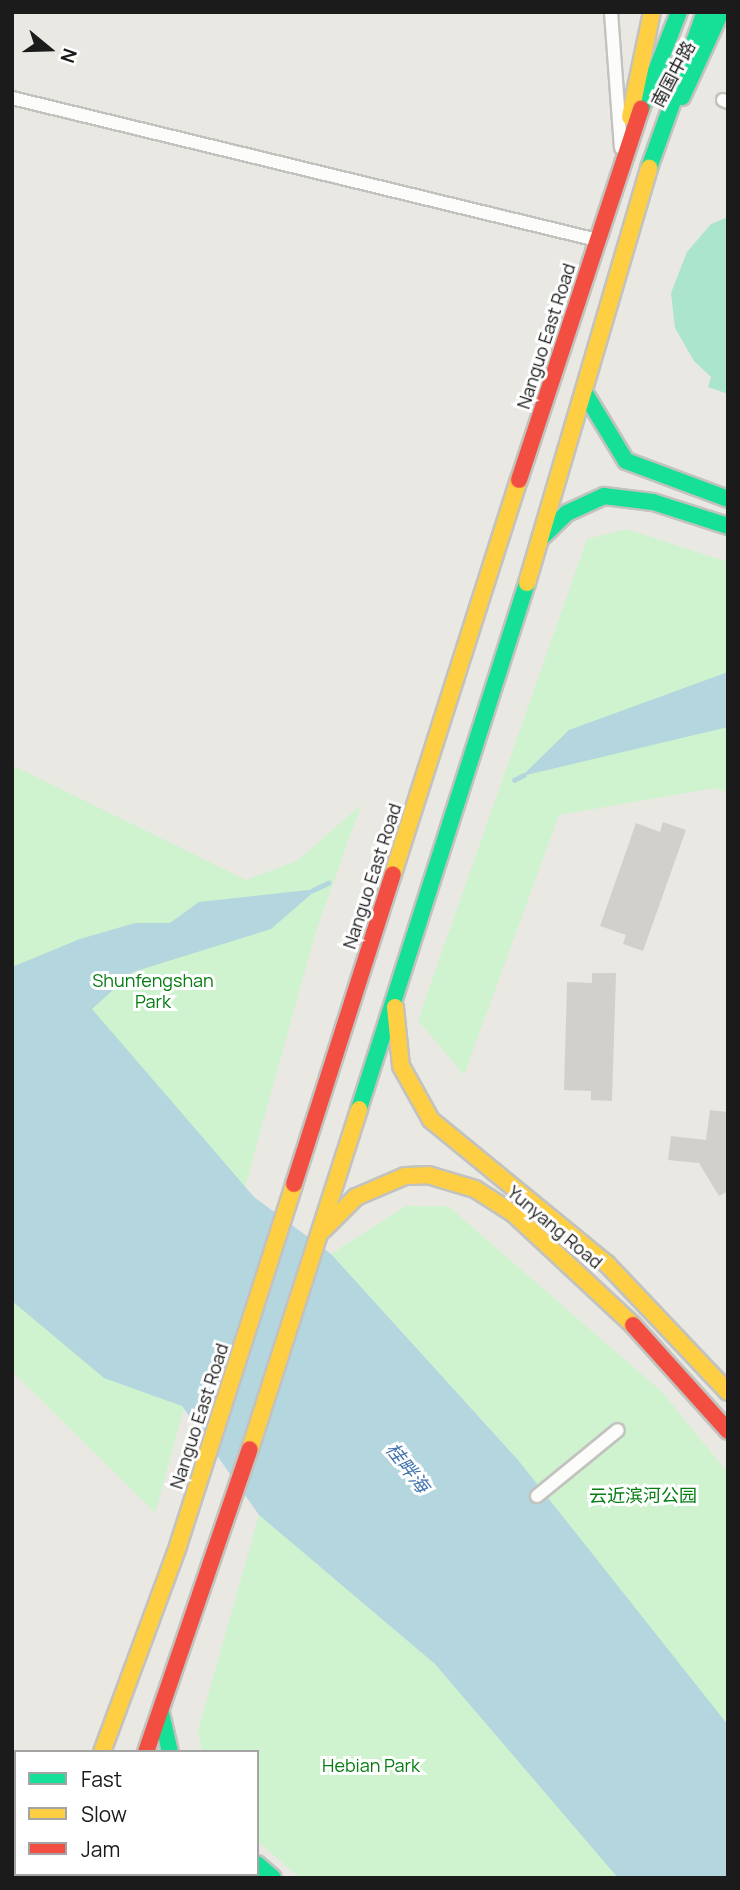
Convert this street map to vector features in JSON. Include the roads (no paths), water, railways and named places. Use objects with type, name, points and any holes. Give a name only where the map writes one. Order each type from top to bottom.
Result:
[{"type":"main road","name":"南国中路","points":[[622,156],[652,12]]},
{"type":"main road","name":"Nanguo East Road","points":[[103,1750],[178,1546],[622,156],[679,12]]},
{"type":"main road","points":[[147,1750],[211,1569],[394,1002],[586,396],[654,151],[705,12]]},
{"type":"main road","name":"南国中路","points":[[654,151],[712,42],[721,12]]},
{"type":"main road","points":[[586,396],[626,461],[728,499]]},
{"type":"main road","points":[[538,541],[567,513],[604,496],[653,502],[728,526]]},
{"type":"main road","name":"Yunyang Road","points":[[394,1002],[401,1066],[419,1106],[607,1264],[728,1392]]},
{"type":"main road","name":"Yunyang Road","points":[[318,1235],[374,1186],[405,1175],[450,1180],[514,1214],[606,1296],[728,1431]]},
{"type":"main road","points":[[606,1296],[586,1263],[590,1258],[607,1264]]},
{"type":"main road","points":[[161,1713],[170,1750]]},
{"type":"main road","points":[[259,1866],[273,1878]]},
{"type":"street","points":[[611,12],[622,156]]},
{"type":"street","points":[[13,98],[597,240]]},
{"type":"street","points":[[537,1496],[618,1430]]},
{"type":"water","points":[[728,672],[728,727],[522,776],[569,730]]},
{"type":"water","name":"桂畔海","points":[[317,889],[271,929],[133,972],[92,1009],[254,1197],[331,1254],[518,1460],[728,1725],[728,1878],[618,1878],[435,1664],[259,1515],[182,1406],[104,1378],[12,1301],[12,967],[80,939],[135,923],[170,923],[199,902]]},
{"type":"waterway","points":[[514,780],[524,775]]},
{"type":"waterway","points":[[313,890],[328,883]]},
{"type":"park label","name":"Shunfengshan Park","points":[[153,991]]},
{"type":"park label","name":"云近滨河公园","points":[[643,1495]]},
{"type":"park label","name":"Hebian Park","points":[[371,1765]]}]
